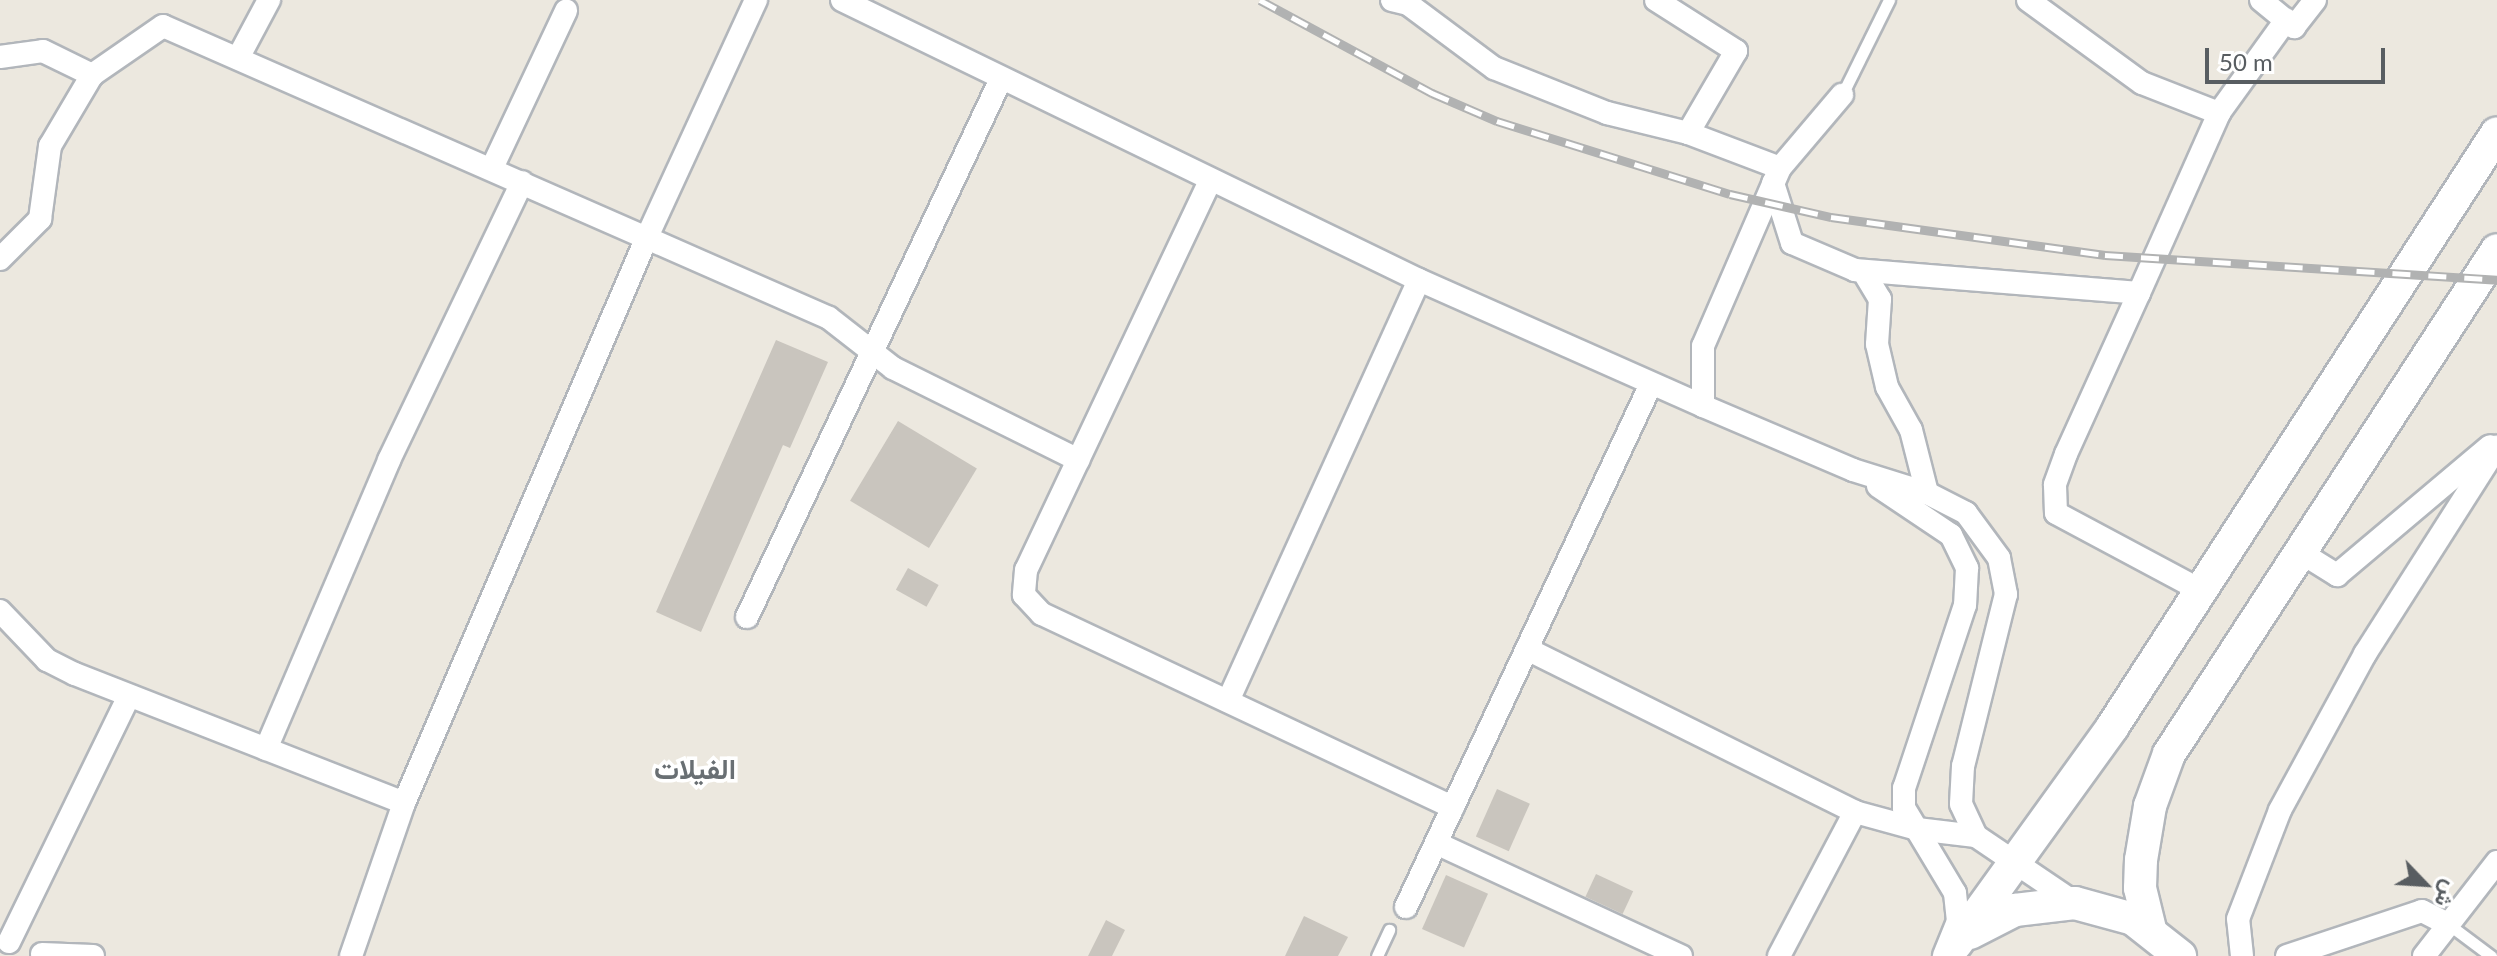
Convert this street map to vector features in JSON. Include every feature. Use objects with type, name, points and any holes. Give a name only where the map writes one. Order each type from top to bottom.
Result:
[{"type":"main road","points":[[1948,952],[2014,867],[2202,591],[2497,133]]},
{"type":"main road","points":[[2150,929],[2140,874],[2158,779],[2169,754],[2497,250]]},
{"type":"main road","points":[[1948,952],[1984,923],[2015,910],[2075,903],[2114,911],[2150,929],[2180,956]]},
{"type":"street","points":[[238,58],[269,0]]},
{"type":"street","points":[[351,956],[404,803],[647,237],[756,0]]},
{"type":"street","points":[[842,0],[1000,81],[1419,280],[1853,470],[1927,493],[1979,526],[2004,576],[2001,625],[1960,785],[1961,804],[1976,836],[2014,867],[2075,903]]},
{"type":"street","points":[[1656,0],[1736,51],[1688,133]]},
{"type":"street","points":[[2028,0],[2142,83],[2219,113]]},
{"type":"street","points":[[2261,0],[2294,27],[2315,0]]},
{"type":"street","points":[[1404,1],[1494,68],[1607,113],[1688,133],[1776,175]]},
{"type":"street","points":[[492,168],[566,11]]},
{"type":"street","points":[[2202,591],[2056,513],[2055,485],[2066,454],[2219,113],[2286,20]]},
{"type":"street","points":[[0,259],[40,219],[50,146],[92,75],[163,26],[829,318],[893,368],[1078,460]]},
{"type":"street","points":[[0,57],[43,51],[92,75]]},
{"type":"street","points":[[747,617],[1000,81]]},
{"type":"street","points":[[1703,406],[1703,346],[1776,175],[1842,95]]},
{"type":"street","points":[[1776,175],[1792,243],[1863,271],[2139,293]]},
{"type":"street","points":[[1210,181],[1026,570],[1022,584],[1030,606],[1453,807]]},
{"type":"street","points":[[266,749],[389,460],[522,182]]},
{"type":"street","points":[[1863,271],[1880,299],[1877,344],[1884,373],[1911,430],[1927,493]]},
{"type":"street","points":[[1228,701],[1419,280]]},
{"type":"street","points":[[1406,907],[1651,384]]},
{"type":"street","points":[[2300,552],[2337,575],[2497,440]]},
{"type":"street","points":[[2242,956],[2238,919],[2280,810],[2365,654],[2497,447]]},
{"type":"street","points":[[1853,470],[1936,522],[1958,545],[1967,568],[1965,605],[1904,788],[1904,808],[1947,874],[1958,906],[1958,921],[1948,952]]},
{"type":"street","points":[[0,611],[47,660],[128,698],[404,803]]},
{"type":"street","points":[[1527,649],[1855,812],[1917,829],[1976,836]]},
{"type":"street","points":[[93,956],[44,955],[5,940],[128,698]]},
{"type":"street","points":[[1779,956],[1855,812]]},
{"type":"street","points":[[1436,843],[1681,956]]},
{"type":"street","points":[[2424,956],[2497,862]]},
{"type":"street","points":[[2287,956],[2422,911],[2448,924]]},
{"type":"lane","points":[[1842,95],[1889,0]]},
{"type":"lane","points":[[2448,924],[2491,956]]},
{"type":"lane","points":[[1377,956],[1389,930]]},
{"type":"building","points":[[776,340],[828,362],[790,448],[783,445],[701,632],[656,612]]},
{"type":"building","points":[[898,421],[977,468],[929,548],[850,501]]},
{"type":"building","points":[[908,568],[939,585],[926,607],[896,590]]},
{"type":"building","points":[[1497,789],[1530,804],[1509,851],[1476,837]]},
{"type":"building","points":[[1596,874],[1633,891],[1623,914],[1585,897]]},
{"type":"building","points":[[1446,875],[1488,894],[1464,948],[1422,929]]},
{"type":"building","points":[[1304,916],[1348,937],[1338,956],[1285,956]]},
{"type":"building","points":[[1106,920],[1125,930],[1112,956],[1088,956]]},
{"type":"railway","points":[[1260,0],[1432,93],[1497,121],[1730,194],[1831,217],[2105,255],[2497,280]]},
{"type":"district","name":"الفيلات","points":[[695,768]]}]
